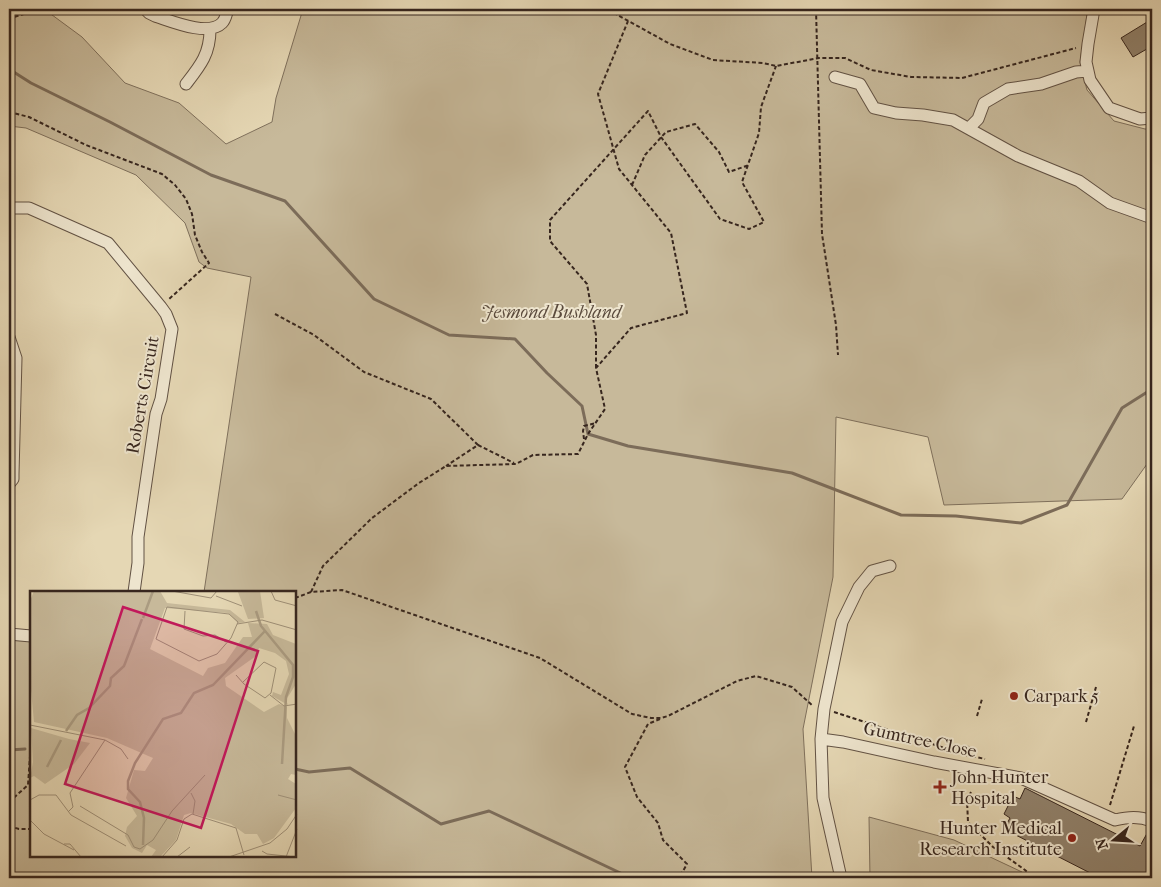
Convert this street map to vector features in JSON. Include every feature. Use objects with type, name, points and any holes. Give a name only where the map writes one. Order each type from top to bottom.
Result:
[{"type":"street","points":[[145,9],[154,16],[210,30],[221,24],[225,19],[228,9]]},
{"type":"street","points":[[1094,9],[1086,62],[1090,80],[1108,108],[1140,119],[1152,118]]},
{"type":"street","points":[[186,84],[206,56],[210,41],[210,30]]},
{"type":"street","points":[[969,128],[978,119],[984,103],[1008,89],[1042,84],[1076,72],[1088,71]]},
{"type":"street","points":[[835,77],[860,84],[874,108],[896,113],[953,120],[1018,156],[1079,181],[1110,203],[1152,218]]},
{"type":"street","name":"Roberts Circuit","points":[[9,210],[29,208],[108,242],[161,307],[170,322],[171,335],[161,399],[156,414],[141,518],[134,591]]},
{"type":"street","points":[[9,337],[16,358],[13,479],[9,484]]},
{"type":"street","points":[[841,878],[823,798],[821,739],[824,709],[842,622],[859,587],[872,571],[890,566]]},
{"type":"street","points":[[9,634],[30,636]]},
{"type":"street","name":"Gumtree Close","points":[[821,739],[1021,778],[1115,820],[1129,817],[1152,821]]},
{"type":"path","points":[[9,20],[14,16],[32,12],[35,9]]},
{"type":"path","points":[[601,9],[614,13],[670,44],[713,60],[763,63],[776,66],[819,58],[845,58],[871,70],[911,77],[962,78],[1088,44]]},
{"type":"path","points":[[816,9],[819,58],[822,234],[836,325],[838,355]]},
{"type":"path","points":[[596,368],[632,328],[687,313],[670,233],[619,169],[598,94],[628,21]]},
{"type":"path","points":[[446,466],[516,464],[533,455],[578,454],[605,409],[596,368],[596,335],[588,284],[550,241],[550,220],[648,110],[661,137],[720,219],[749,228],[764,222],[742,182],[759,133],[761,107],[776,66]]},
{"type":"path","points":[[9,112],[29,117],[86,145],[162,174],[175,184],[186,198],[192,214],[195,235],[209,263],[161,307]]},
{"type":"path","points":[[632,185],[645,155],[666,132],[695,124],[719,152],[729,172],[749,165]]},
{"type":"path","points":[[275,314],[314,335],[364,372],[431,399],[478,445],[516,464]]},
{"type":"path","points":[[585,441],[584,426],[596,423]]},
{"type":"path","points":[[311,592],[323,566],[372,518],[419,483],[478,445]]},
{"type":"path","points":[[296,598],[311,592],[342,590],[540,658],[632,714],[661,718]]},
{"type":"path","points":[[679,878],[687,864],[663,840],[658,823],[637,797],[625,767],[648,724],[737,681],[756,676],[792,687],[814,708],[824,709],[985,761]]},
{"type":"path","points":[[1086,722],[1096,687]]},
{"type":"path","points":[[977,716],[982,699]]},
{"type":"path","points":[[1110,805],[1134,726]]},
{"type":"path","points":[[966,754],[969,744]]},
{"type":"path","points":[[9,802],[28,785],[30,756]]},
{"type":"path","points":[[970,792],[966,800],[968,822],[993,847],[1034,878]]},
{"type":"path","points":[[9,826],[19,829],[30,829]]},
{"type":"green space","name":"Jesmond Bushland","points":[[9,9],[44,9],[82,37],[125,83],[179,103],[226,144],[272,122],[276,98],[303,9],[1088,9],[1080,62],[1087,90],[1114,121],[1152,129],[1152,457],[1122,499],[944,505],[928,437],[836,417],[833,577],[803,729],[812,878],[9,878],[9,639],[30,640],[30,857],[296,857],[296,591],[204,591],[251,277],[207,268],[199,262],[185,223],[136,175],[26,128],[9,126]]},
{"type":"green space","points":[[869,817],[954,840],[1022,872],[1028,878],[870,878]]},
{"type":"building","points":[[1152,19],[1152,46],[1133,57],[1121,38]]},
{"type":"building","name":"Hunter Medical Research Institute","points":[[1025,788],[1140,846],[1150,828],[1152,828],[1152,878],[1100,878],[1004,829],[1010,818],[1004,814],[1013,796],[1020,799]]},
{"type":"waterway","points":[[9,69],[31,83],[211,175],[285,201],[374,299],[449,335],[515,339],[582,406],[588,434],[628,446],[792,473],[901,515],[956,516],[1021,523],[1067,505],[1122,408],[1152,389]]},
{"type":"waterway","points":[[9,750],[25,749]]},
{"type":"waterway","points":[[296,769],[309,772],[350,768],[441,824],[489,811],[631,878]]},
{"type":"place","name":"Carpark 5","points":[[1014,696]]},
{"type":"place","name":"John Hunter Hospital","points":[[940,787]]},
{"type":"place","name":"Hunter Medical Research Institute","points":[[1072,838]]}]
